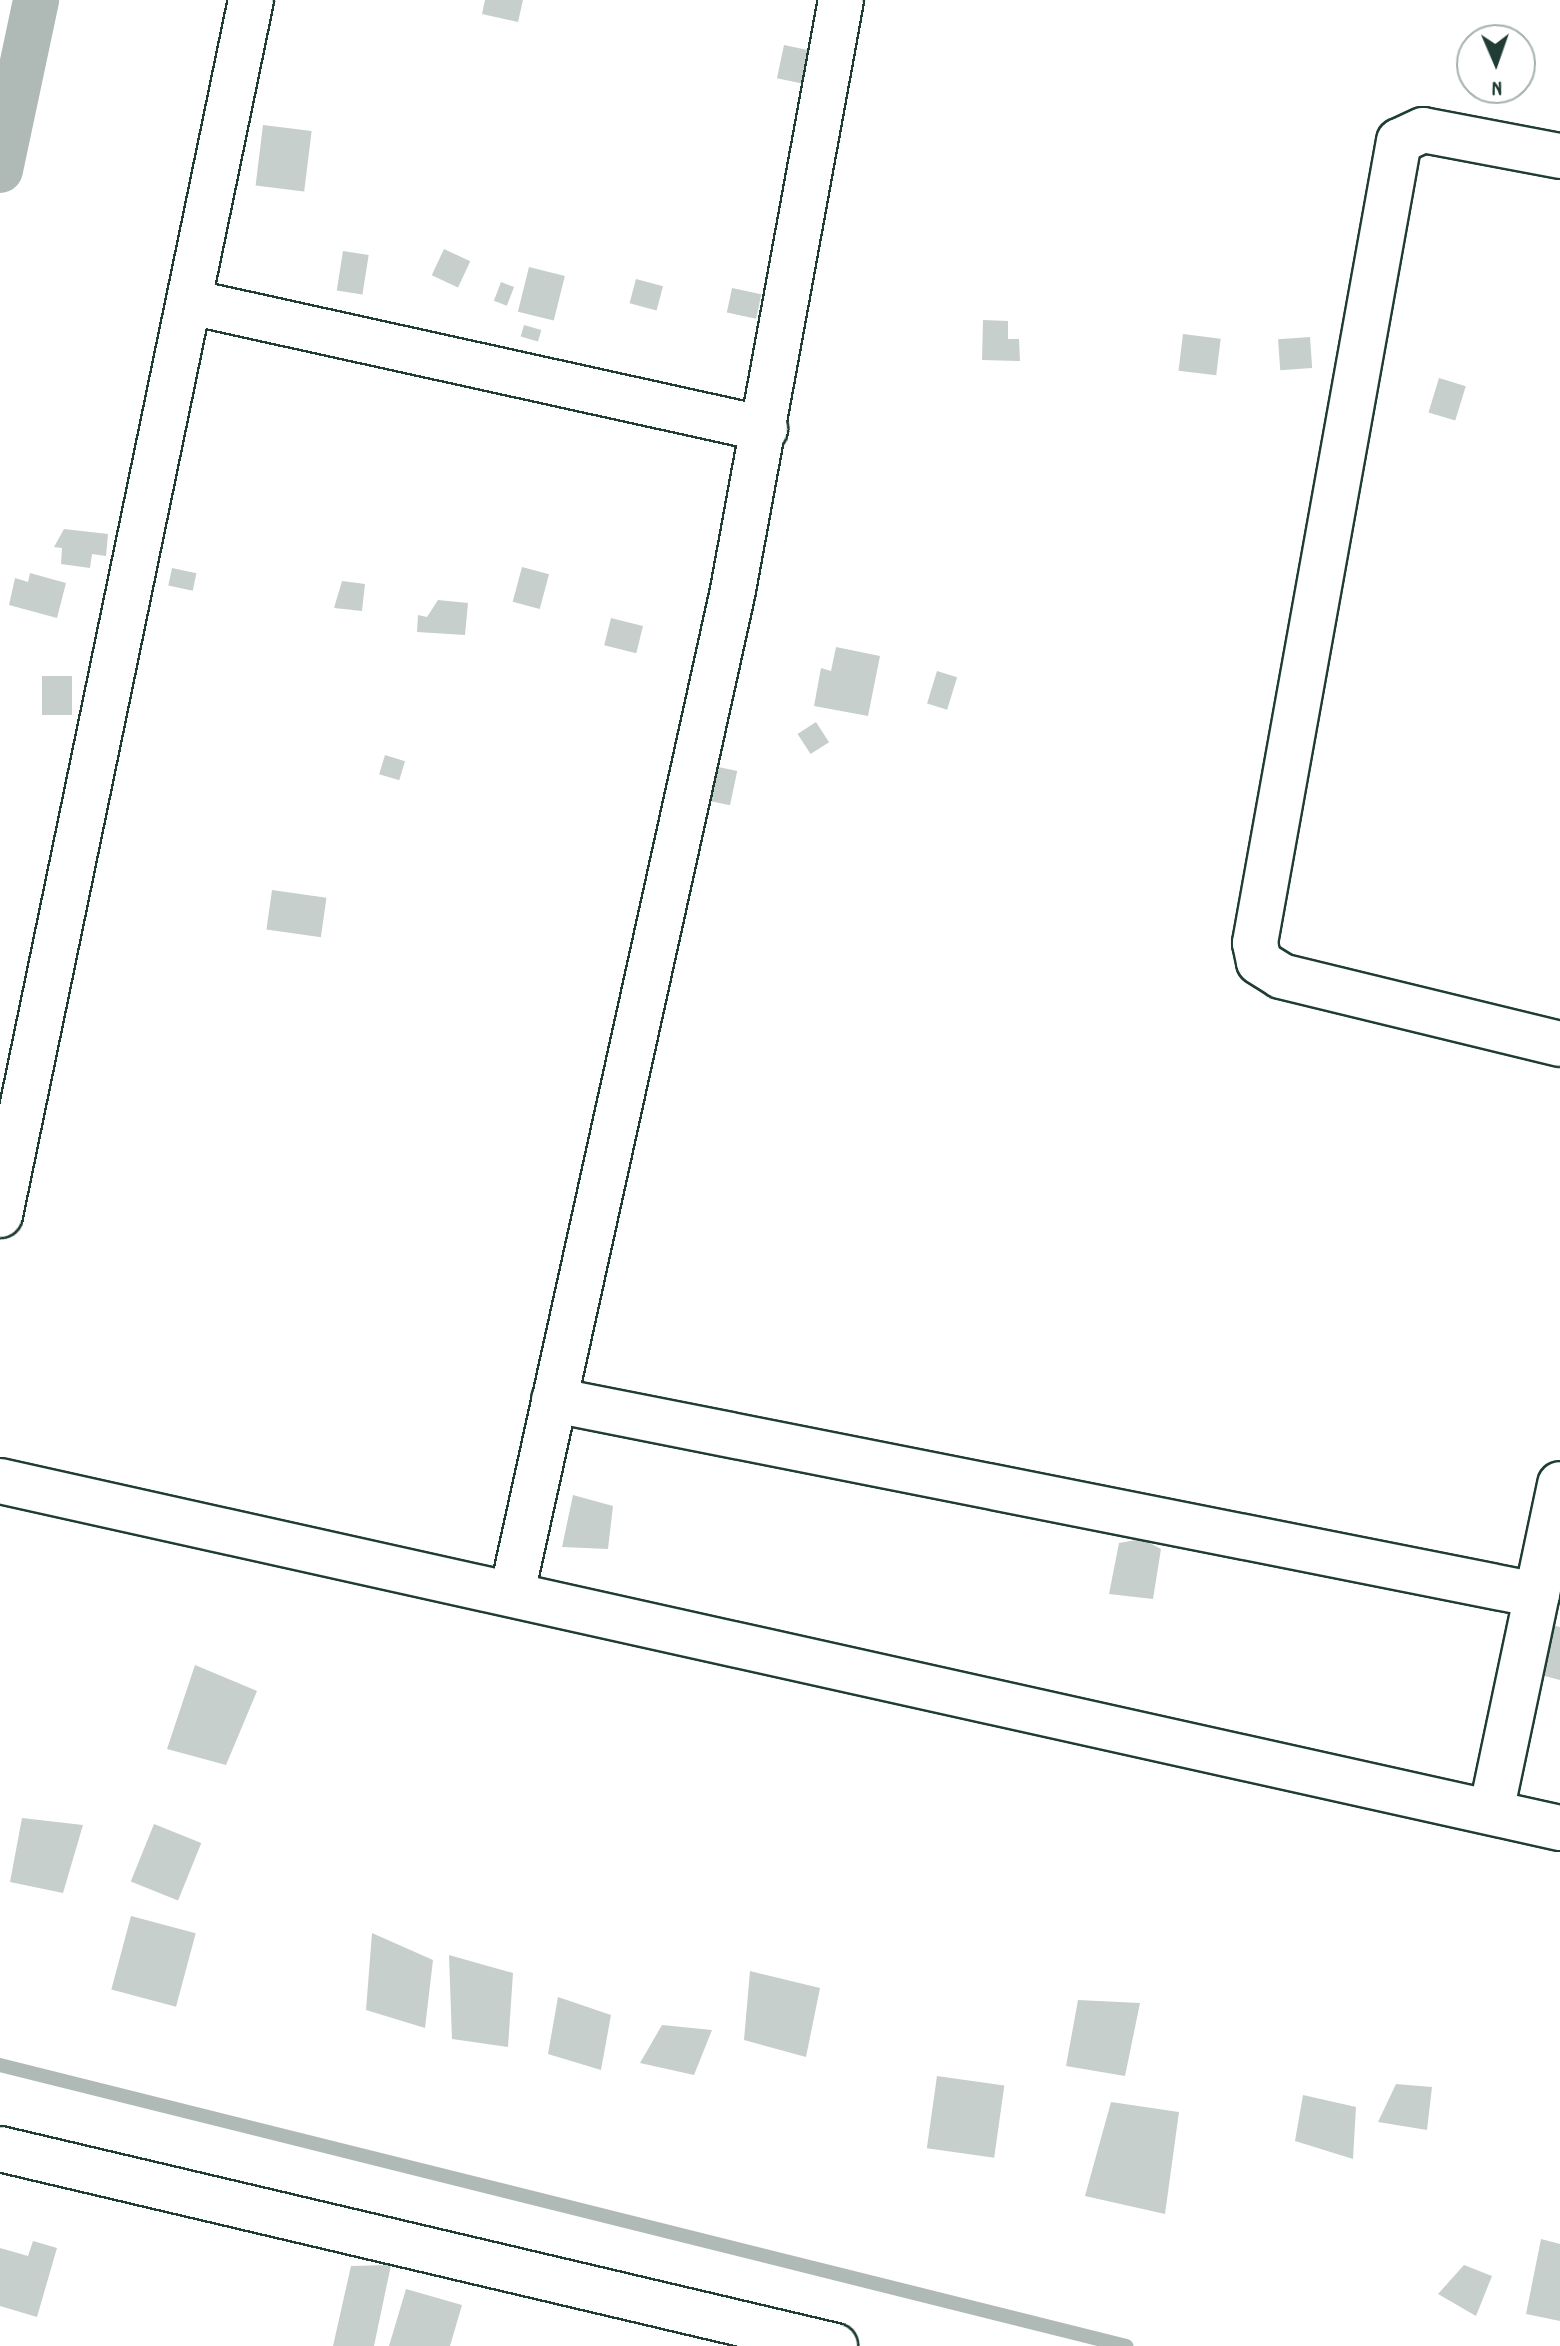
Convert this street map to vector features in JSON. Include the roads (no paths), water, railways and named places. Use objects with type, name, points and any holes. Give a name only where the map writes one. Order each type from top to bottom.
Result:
[{"type":"street","points":[[0,1215],[251,0]]},
{"type":"street","points":[[512,1593],[765,429],[841,0]]},
{"type":"street","points":[[1560,156],[1423,130],[1399,141],[1255,943],[1259,962],[1281,976],[1560,1044]]},
{"type":"street","points":[[190,302],[765,429]]},
{"type":"street","points":[[554,1400],[1537,1595]]},
{"type":"street","points":[[0,1481],[1560,1828]]},
{"type":"street","points":[[1491,1812],[1560,1484]]},
{"type":"street","points":[[0,2149],[835,2346]]},
{"type":"waterway","points":[[0,170],[36,0]]},
{"type":"waterway","points":[[0,2065],[1126,2346]]}]
